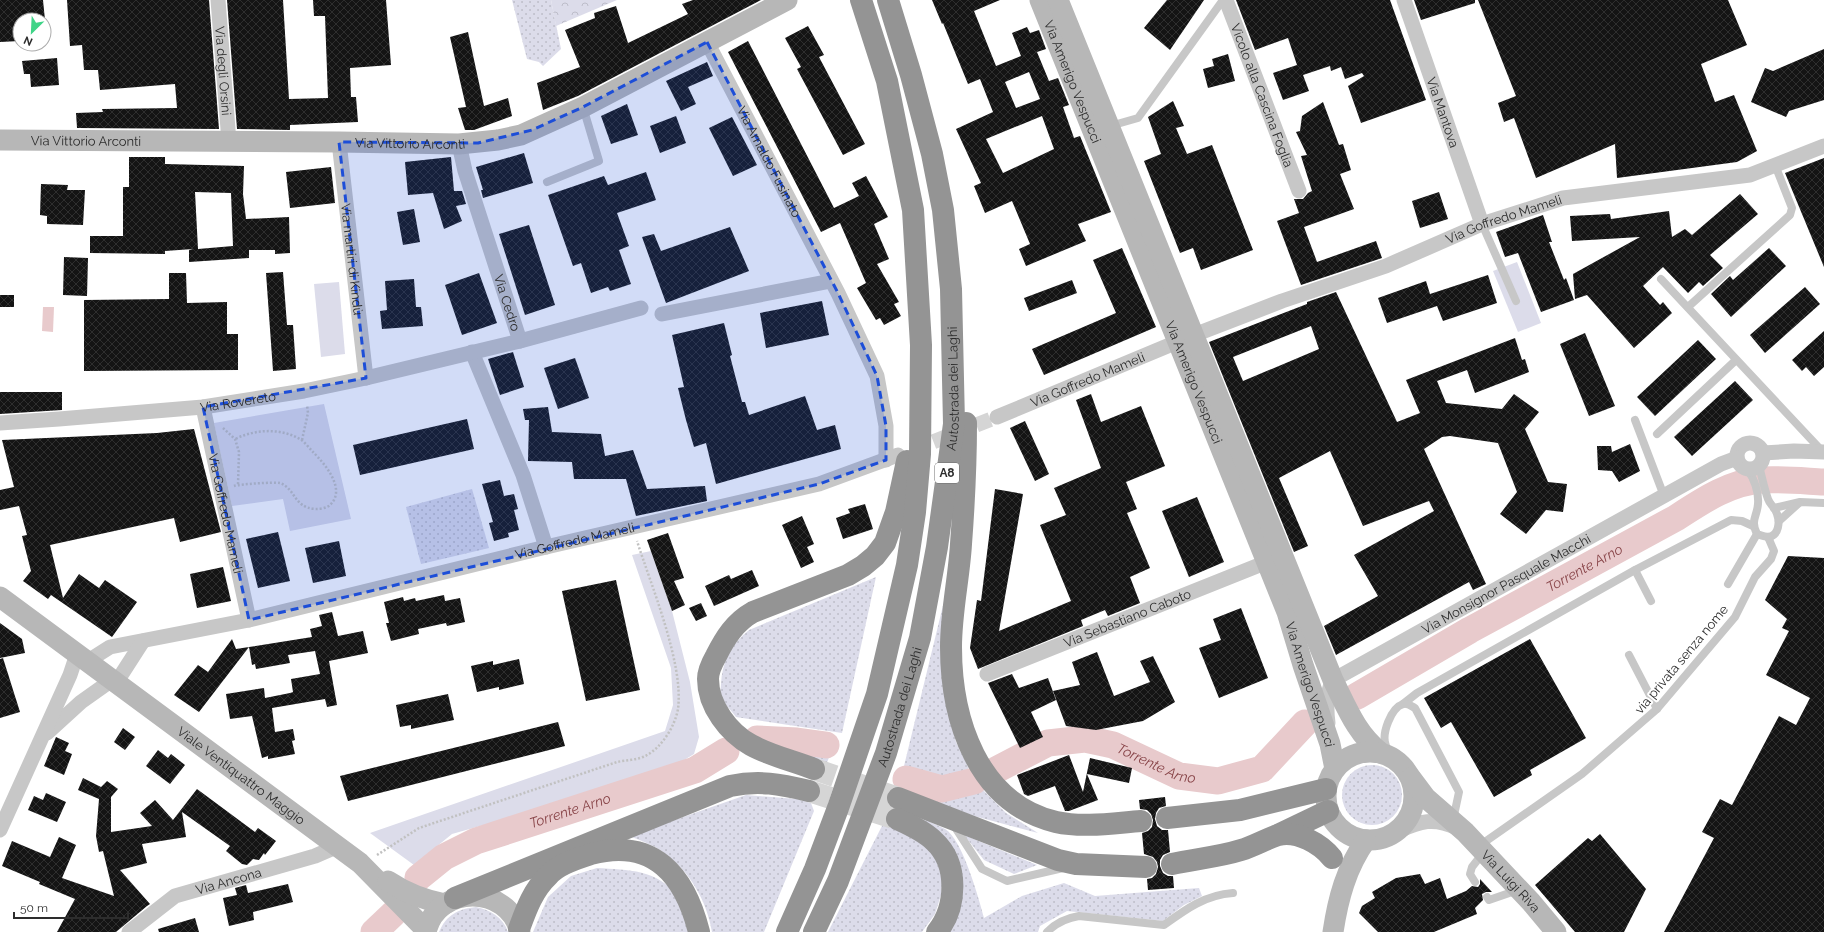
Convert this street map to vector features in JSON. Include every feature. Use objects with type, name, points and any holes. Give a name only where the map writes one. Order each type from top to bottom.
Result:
[{"type":"highway","name":"Autostrada dei Laghi","points":[[787,932],[816,869],[877,694],[907,566],[915,512],[920,454],[921,345],[913,210],[887,81],[861,0]]},
{"type":"highway","name":"Autostrada dei Laghi","points":[[814,932],[838,881],[866,811],[886,753],[920,638],[937,548],[954,424],[951,289],[944,210],[932,154],[911,75],[888,0]]},
{"type":"highway","points":[[814,769],[752,746],[737,735],[720,716],[715,707],[709,688],[708,678],[711,666],[722,644],[732,629],[742,618],[753,612],[848,575],[863,566],[875,556],[885,543],[896,512],[907,466],[909,417],[908,341],[900,209],[887,81]]},
{"type":"highway","points":[[951,289],[966,404],[961,545],[952,621],[951,646],[954,692],[965,734],[978,764],[987,776],[1007,797],[1030,813],[1058,822],[1072,824],[1141,821]]},
{"type":"highway","points":[[1167,818],[1240,810],[1331,779]]},
{"type":"highway","points":[[450,901],[730,786],[764,782],[809,791]]},
{"type":"highway","points":[[936,932],[943,924],[949,910],[953,893],[952,877],[948,862],[941,848],[897,809],[950,819],[1058,860],[1076,864],[1146,867]]},
{"type":"highway","points":[[1172,864],[1240,851],[1328,812]]},
{"type":"highway","points":[[1280,834],[1300,836],[1309,840],[1326,850],[1332,858]]},
{"type":"highway","points":[[519,931],[533,895],[553,871],[584,856],[618,849],[643,854],[656,860],[667,868],[684,891],[699,932]]},
{"type":"main road","name":"Via Vittorio Arconti","points":[[0,140],[478,143],[520,135],[583,107],[787,0]]},
{"type":"main road","name":"Via Amerigo Vespucci","points":[[1040,0],[1333,680],[1355,724],[1364,737],[1388,756]]},
{"type":"main road","name":"Via Amerigo Vespucci","points":[[1058,0],[1110,126],[1267,562],[1287,612],[1303,665],[1330,744],[1331,779]]},
{"type":"main road","points":[[0,597],[83,657]]},
{"type":"main road","name":"Viale Ventiquattro Maggio","points":[[83,657],[363,865],[405,891],[424,899],[450,901]]},
{"type":"main road","points":[[1328,812],[1336,825],[1345,833],[1355,838],[1378,840],[1389,837],[1398,831],[1408,819],[1414,805],[1414,790],[1410,776],[1403,766],[1388,756],[1368,752],[1356,754],[1344,760],[1331,779],[1326,800],[1338,899]]},
{"type":"main road","name":"Via Luigi Riva","points":[[1410,776],[1426,798],[1470,837],[1556,932]]},
{"type":"main road","points":[[1333,932],[1338,899],[1346,876],[1366,840]]},
{"type":"main road","name":"Viale Ventiquattro Maggio","points":[[363,865],[426,931],[433,915],[450,901],[466,895],[478,895],[499,902],[515,919],[519,931]]},
{"type":"street","name":"Via degli Orsini","points":[[218,0],[228,142]]},
{"type":"street","name":"Vicolo alla Cascina Foglia","points":[[1226,0],[1298,191]]},
{"type":"street","name":"Via Mantova","points":[[1404,0],[1482,224]]},
{"type":"street","name":"Via Arnaldo Fusinato","points":[[708,42],[831,281],[877,376],[892,457]]},
{"type":"street","name":"Via martiri di Kindù","points":[[339,142],[366,378]]},
{"type":"street","name":"Via Cedro","points":[[459,144],[465,171],[520,341],[641,308]]},
{"type":"street","name":"Via Goffredo Mameli","points":[[998,417],[1186,338],[1282,301],[1386,266],[1482,224],[1563,198],[1750,175],[1824,146]]},
{"type":"street","points":[[662,314],[831,281]]},
{"type":"street","name":"Via Rovereto","points":[[0,422],[204,414],[366,378],[520,341]]},
{"type":"street","points":[[472,352],[523,476],[546,547]]},
{"type":"street","name":"Via Goffredo Mameli","points":[[204,414],[249,620]]},
{"type":"street","name":"Via Monsignor Pasquale Macchi","points":[[1333,680],[1721,464],[1753,465],[1794,451],[1823,452]]},
{"type":"street","name":"Via Goffredo Mameli","points":[[83,657],[110,647],[249,620],[546,547],[819,484],[892,457]]},
{"type":"street","name":"Via Sebastiano Caboto","points":[[987,674],[1267,562]]},
{"type":"street","points":[[39,741],[76,707],[114,681],[143,641]]},
{"type":"street","points":[[0,830],[70,675],[83,657]]},
{"type":"street","points":[[1330,744],[1327,696],[1333,680]]},
{"type":"street","name":"Via Luigi Riva","points":[[1398,831],[1420,822],[1433,821],[1449,824],[1470,837]]},
{"type":"street","name":"Via Ancona","points":[[129,932],[175,896],[315,856],[338,846]]},
{"type":"lane","points":[[1110,126],[1138,118],[1223,0]]},
{"type":"lane","points":[[546,182],[599,161],[583,107]]},
{"type":"lane","points":[[1688,307],[1790,215],[1792,208],[1775,165]]},
{"type":"lane","points":[[1482,224],[1516,301]]},
{"type":"lane","name":"Via Monsignor Pasquale Macchi","points":[[1661,279],[1823,452]]},
{"type":"lane","points":[[1657,434],[1736,360]]},
{"type":"lane","points":[[1635,420],[1664,496]]},
{"type":"lane","points":[[1388,756],[1385,745],[1385,733],[1390,719],[1403,704],[1417,693],[1634,570],[1731,520],[1742,521],[1753,526],[1757,534],[1768,537],[1774,535],[1778,529],[1779,521],[1777,513],[1761,493],[1753,465]]},
{"type":"lane","points":[[1753,526],[1761,493]]},
{"type":"lane","points":[[1774,508],[1800,502],[1824,503]]},
{"type":"lane","points":[[1779,521],[1800,502]]},
{"type":"lane","points":[[1728,584],[1757,534]]},
{"type":"lane","name":"via privata senza nome","points":[[1470,837],[1582,774],[1658,709],[1735,617],[1755,578],[1771,559],[1774,551],[1768,537]]},
{"type":"lane","points":[[1634,570],[1651,600]]},
{"type":"lane","points":[[1629,655],[1658,709]]},
{"type":"lane","points":[[1403,704],[1408,704],[1415,708],[1458,792],[1470,837],[1472,867],[1470,874],[1476,882]]},
{"type":"lane","points":[[950,819],[982,869],[1008,881],[1076,864]]},
{"type":"lane","points":[[1487,897],[1489,900],[1519,890]]},
{"type":"lane","points":[[1046,932],[1054,925],[1068,918],[1079,916],[1164,925],[1191,905],[1218,894],[1233,893]]},
{"type":"path","points":[[302,440],[308,413],[304,391]]},
{"type":"path","points":[[204,414],[219,424],[236,439],[239,452],[238,485]]},
{"type":"path","points":[[220,490],[238,485],[279,483],[288,488],[298,501],[306,508],[320,509],[330,505],[335,494],[335,484],[330,472],[302,440],[289,434],[273,432],[254,432],[236,439]]},
{"type":"path","points":[[363,865],[419,828],[617,762],[646,756],[662,744],[678,709],[678,685],[675,662],[633,527]]},
{"type":"highlighted area","points":[[707,42],[838,293],[877,376],[886,426],[886,460],[819,484],[249,620],[203,407],[366,378],[339,142],[478,143],[532,130],[583,107]]},
{"type":"green space","points":[[512,0],[551,0],[561,49],[543,66],[539,62],[527,59]]},
{"type":"green space","points":[[551,0],[617,0],[556,26]]},
{"type":"green space","points":[[1517,262],[1541,323],[1518,332],[1493,271]]},
{"type":"green space","points":[[339,282],[345,354],[321,357],[314,284]]},
{"type":"green space","points":[[324,404],[351,519],[290,531],[283,499],[232,506],[214,423]]},
{"type":"green space","points":[[472,489],[489,548],[421,564],[406,507]]},
{"type":"green space","points":[[651,551],[672,611],[690,682],[699,737],[694,754],[676,765],[622,786],[452,834],[414,865],[370,833],[665,731],[673,705],[671,668],[632,555]]},
{"type":"green space","points":[[876,577],[842,733],[736,717],[721,697],[720,693],[723,668],[732,647],[743,635],[749,630]]},
{"type":"green space","points":[[946,593],[948,709],[956,742],[969,768],[961,774],[951,776],[931,774],[904,766]]},
{"type":"green space","points":[[764,744],[813,749],[830,755],[826,765]]},
{"type":"green space","points":[[1372,765],[1388,770],[1393,774],[1397,779],[1402,795],[1397,811],[1393,816],[1388,820],[1372,825],[1356,820],[1351,816],[1347,811],[1342,795],[1347,779],[1351,774],[1356,770]]},
{"type":"green space","points":[[897,785],[948,798],[982,789],[1006,813],[1038,833],[974,816],[895,788]]},
{"type":"green space","points":[[746,795],[797,799],[811,803],[814,811],[764,932],[712,932],[706,909],[689,877],[672,859],[659,849],[629,836]]},
{"type":"green space","points":[[899,811],[940,826],[951,835],[958,844],[969,870],[984,918],[1022,896],[1064,883],[1095,896],[1199,888],[1202,896],[1184,905],[1163,921],[1067,911],[1040,926],[1038,932],[944,932],[960,880]]},
{"type":"green space","points":[[883,824],[904,833],[931,849],[943,876],[941,895],[935,914],[922,932],[828,932]]},
{"type":"green space","points":[[964,835],[1037,865],[1014,874],[984,860]]},
{"type":"green space","points":[[597,868],[620,869],[642,873],[661,881],[678,897],[684,909],[691,932],[533,932],[548,897],[571,876]]},
{"type":"green space","points":[[476,907],[491,912],[499,918],[503,922],[508,932],[439,932],[445,921],[453,914],[464,909]]},
{"type":"shaded area","points":[[43,307],[54,307],[53,332],[42,331]]},
{"type":"building","points":[[0,0],[43,0],[44,12],[12,12],[12,41],[0,42]]},
{"type":"building","points":[[67,0],[209,0],[219,129],[77,128],[76,113],[103,112],[102,109],[177,108],[175,84],[100,90],[98,70],[84,70],[82,45],[70,46]]},
{"type":"building","points":[[227,0],[283,0],[289,99],[328,98],[325,16],[314,16],[313,0],[386,0],[391,65],[350,68],[351,97],[356,97],[358,122],[290,125],[290,130],[237,129]]},
{"type":"building","points":[[693,0],[761,0],[578,96],[543,110],[537,83],[580,67],[565,30],[595,18],[594,13],[616,6],[628,43],[688,14],[682,4]]},
{"type":"building","points":[[932,0],[1000,0],[974,11],[996,66],[1021,56],[1012,33],[1027,27],[1030,33],[1039,30],[1046,49],[1037,52],[1049,81],[1058,78],[1069,105],[1063,107],[1074,138],[1080,136],[1111,212],[1078,224],[1086,241],[1026,266],[1019,249],[1030,244],[1012,201],[985,213],[974,186],[981,183],[956,129],[993,112],[980,79],[968,84],[943,23],[942,24]],"holes":[[[1029,72],[1040,99],[1016,108],[1005,82]],[[1042,116],[1054,149],[1003,173],[986,139]]]},
{"type":"building","points":[[1167,0],[1204,0],[1170,50],[1144,28]]},
{"type":"building","points":[[1236,0],[1390,0],[1426,100],[1361,123],[1348,86],[1364,76],[1362,73],[1345,79],[1341,67],[1331,71],[1330,66],[1303,75],[1309,91],[1283,100],[1273,73],[1297,65],[1288,38],[1255,50]]},
{"type":"building","points":[[1414,0],[1475,0],[1475,3],[1421,20]]},
{"type":"building","points":[[1478,0],[1728,0],[1747,45],[1701,64],[1715,102],[1734,95],[1757,151],[1737,162],[1617,178],[1615,144],[1536,178],[1514,118],[1504,122],[1498,103],[1516,96]]},
{"type":"building","points":[[808,26],[824,55],[819,57],[865,144],[843,155],[797,69],[801,67],[785,38]]},
{"type":"building","points":[[468,32],[484,106],[508,98],[512,116],[474,130],[465,130],[458,108],[466,107],[450,37]]},
{"type":"building","points":[[748,41],[834,208],[859,196],[852,183],[866,176],[888,217],[874,224],[889,259],[877,264],[899,302],[894,304],[901,316],[884,325],[880,318],[876,320],[857,288],[866,283],[840,223],[821,232],[728,52]]},
{"type":"building","points":[[1824,49],[1824,100],[1789,111],[1786,117],[1751,102],[1765,68],[1773,71]]},
{"type":"building","points":[[1228,54],[1235,81],[1208,88],[1203,69],[1214,66],[1212,59]]},
{"type":"building","points":[[57,58],[59,85],[31,87],[30,74],[24,74],[22,61]]},
{"type":"building","points":[[707,62],[713,76],[688,87],[696,104],[681,111],[666,81]]},
{"type":"building","points":[[1173,101],[1184,126],[1176,128],[1187,154],[1212,145],[1253,250],[1201,270],[1193,248],[1180,253],[1144,161],[1161,154],[1148,117]]},
{"type":"building","points":[[1323,102],[1339,145],[1343,144],[1351,170],[1340,174],[1354,209],[1304,227],[1317,262],[1376,241],[1382,258],[1301,285],[1277,221],[1299,213],[1294,199],[1303,199],[1312,191],[1301,156],[1307,155],[1296,132],[1300,131],[1302,116]]},
{"type":"building","points":[[627,104],[638,135],[611,144],[601,116]]},
{"type":"building","points":[[676,116],[686,143],[660,153],[650,126]]},
{"type":"building","points":[[732,117],[757,165],[733,176],[709,128]]},
{"type":"building","points":[[524,153],[533,183],[483,198],[481,190],[483,190],[476,167]]},
{"type":"building","points":[[129,157],[165,157],[165,164],[244,166],[243,194],[246,219],[289,217],[290,253],[275,254],[275,250],[249,250],[249,258],[189,262],[189,250],[193,249],[165,251],[165,254],[90,253],[90,236],[123,236],[123,187],[129,187]],"holes":[[[195,192],[231,193],[233,246],[198,249]]]},
{"type":"building","points":[[451,157],[454,191],[462,191],[466,204],[456,206],[462,221],[444,229],[433,193],[408,195],[405,162]]},
{"type":"building","points":[[1824,158],[1824,267],[1785,173]]},
{"type":"building","points":[[331,167],[335,203],[290,208],[286,172]]},
{"type":"building","points":[[646,172],[656,200],[617,213],[629,246],[619,250],[631,284],[610,291],[608,287],[591,293],[581,263],[573,266],[548,195],[604,176],[608,185]]},
{"type":"building","points":[[41,184],[68,185],[67,190],[85,190],[83,225],[47,224],[47,216],[40,215]]},
{"type":"building","points":[[1439,192],[1448,219],[1420,228],[1412,201]]},
{"type":"building","points":[[1740,194],[1758,214],[1710,255],[1723,268],[1703,286],[1699,282],[1688,293],[1663,267],[1643,286],[1660,305],[1663,302],[1672,313],[1634,348],[1587,295],[1575,299],[1573,274],[1640,237],[1572,241],[1570,216],[1610,214],[1611,219],[1669,211],[1672,237],[1685,229],[1692,235]]},
{"type":"building","points":[[414,209],[420,242],[403,245],[397,212]]},
{"type":"building","points":[[1543,215],[1552,242],[1549,242],[1564,280],[1566,278],[1574,300],[1541,312],[1518,253],[1505,257],[1496,232]]},
{"type":"building","points":[[529,225],[555,305],[525,315],[499,234]]},
{"type":"building","points":[[730,227],[749,271],[666,303],[642,237],[654,234],[661,251]]},
{"type":"building","points":[[1122,248],[1156,327],[1044,375],[1032,349],[1116,313],[1093,260]]},
{"type":"building","points":[[1769,248],[1786,266],[1731,317],[1711,294],[1730,276],[1733,280]]},
{"type":"building","points":[[64,257],[88,258],[87,296],[63,295]]},
{"type":"building","points":[[283,272],[287,325],[293,325],[296,369],[273,371],[266,273]]},
{"type":"building","points":[[169,273],[186,273],[187,303],[227,302],[227,334],[238,334],[238,370],[84,371],[84,300],[169,299]]},
{"type":"building","points":[[479,273],[497,323],[462,335],[445,285]]},
{"type":"building","points":[[1488,275],[1497,303],[1443,321],[1437,306],[1387,323],[1378,298],[1426,281],[1430,294]]},
{"type":"building","points":[[414,279],[416,307],[421,307],[423,326],[382,329],[380,311],[387,310],[385,281]]},
{"type":"building","points":[[1072,280],[1077,293],[1029,311],[1024,298]]},
{"type":"building","points":[[1805,287],[1820,304],[1765,353],[1750,335]]},
{"type":"building","points":[[1336,292],[1397,422],[1420,413],[1406,380],[1515,338],[1522,360],[1525,359],[1529,372],[1475,393],[1467,370],[1437,381],[1446,403],[1502,409],[1514,394],[1539,412],[1525,429],[1548,482],[1567,484],[1563,512],[1546,510],[1526,534],[1500,514],[1517,492],[1498,443],[1450,436],[1442,437],[1424,449],[1486,584],[1473,590],[1469,582],[1336,655],[1324,626],[1378,596],[1354,555],[1434,511],[1429,501],[1363,526],[1330,451],[1279,478],[1308,546],[1294,552],[1209,342],[1307,304],[1307,302]],"holes":[[[1311,326],[1319,349],[1243,381],[1233,357]]]},
{"type":"building","points":[[0,295],[14,295],[14,307],[0,307]]},
{"type":"building","points":[[822,301],[829,335],[766,348],[760,313]]},
{"type":"building","points":[[724,323],[732,355],[730,356],[742,402],[745,402],[749,415],[805,396],[817,430],[835,425],[841,449],[716,484],[706,443],[694,447],[686,420],[678,388],[684,387],[672,335]]},
{"type":"building","points":[[1824,331],[1824,367],[1814,376],[1806,367],[1802,371],[1792,360]]},
{"type":"building","points":[[1585,333],[1615,406],[1589,416],[1560,344]]},
{"type":"building","points":[[1698,340],[1716,359],[1655,416],[1637,397]]},
{"type":"building","points":[[513,352],[524,387],[500,395],[488,359]]},
{"type":"building","points":[[575,358],[589,398],[558,409],[544,368]]},
{"type":"building","points":[[1735,381],[1753,400],[1692,456],[1674,437]]},
{"type":"building","points":[[0,392],[62,392],[62,410],[0,414]]},
{"type":"building","points":[[1091,394],[1101,422],[1141,406],[1165,466],[1126,482],[1137,509],[1127,513],[1150,568],[1130,577],[1140,603],[1108,616],[1105,610],[1081,620],[1083,626],[978,669],[970,648],[977,600],[981,601],[995,489],[1023,494],[999,631],[1071,601],[1040,525],[1066,515],[1054,488],[1101,468],[1076,400]]},
{"type":"building","points":[[548,407],[552,432],[601,434],[605,456],[633,450],[647,489],[705,486],[707,501],[636,516],[626,479],[574,479],[572,462],[528,461],[529,420],[525,420],[523,409]]},
{"type":"building","points":[[467,419],[474,449],[360,475],[353,445]]},
{"type":"building","points":[[1025,421],[1049,474],[1035,481],[1010,428]]},
{"type":"building","points":[[194,429],[221,532],[180,542],[174,518],[50,545],[63,598],[79,574],[99,588],[105,580],[137,602],[112,637],[51,595],[48,599],[23,581],[31,571],[22,536],[27,535],[19,506],[0,510],[0,490],[14,487],[2,440],[157,433]]},
{"type":"building","points":[[1630,444],[1640,471],[1619,482],[1612,471],[1598,470],[1597,446],[1611,446],[1612,452]]},
{"type":"building","points":[[500,480],[504,496],[514,494],[518,509],[514,510],[519,530],[508,533],[509,537],[494,541],[489,523],[493,522],[482,484]]},
{"type":"building","points":[[1197,497],[1224,562],[1189,577],[1162,511]]},
{"type":"building","points":[[865,504],[873,529],[843,539],[836,518],[850,513],[848,509]]},
{"type":"building","points":[[802,516],[814,544],[807,547],[814,562],[801,568],[782,525]]},
{"type":"building","points":[[278,532],[290,581],[258,588],[246,539]]},
{"type":"building","points":[[668,533],[684,578],[674,581],[685,605],[672,611],[647,540]]},
{"type":"building","points":[[339,541],[346,576],[313,583],[305,548]]},
{"type":"building","points":[[1788,556],[1824,558],[1824,932],[1664,932],[1714,838],[1702,832],[1720,799],[1732,805],[1779,716],[1796,725],[1810,698],[1766,675],[1789,631],[1782,628],[1787,619],[1765,600]]},
{"type":"building","points":[[223,567],[231,601],[197,608],[190,574]]},
{"type":"building","points":[[752,570],[759,586],[714,606],[705,586],[729,575],[731,579]]},
{"type":"building","points":[[616,580],[640,690],[586,701],[562,591]]},
{"type":"building","points":[[444,595],[445,601],[460,598],[465,622],[447,626],[446,623],[418,629],[419,634],[391,641],[386,623],[389,623],[384,602],[403,597],[404,601],[415,598],[416,601]]},
{"type":"building","points":[[701,603],[707,616],[696,621],[689,608]]},
{"type":"building","points":[[1241,608],[1268,678],[1219,698],[1199,648],[1221,640],[1213,619]]},
{"type":"building","points":[[332,612],[338,636],[363,631],[368,653],[329,661],[337,705],[327,707],[325,699],[272,708],[275,732],[293,729],[295,740],[292,741],[295,754],[268,759],[268,756],[262,758],[252,716],[230,719],[226,694],[264,688],[265,698],[290,693],[293,692],[291,679],[320,674],[315,651],[288,655],[290,663],[256,669],[255,664],[252,665],[249,647],[312,637],[310,629],[322,626],[319,615]]},
{"type":"building","points":[[0,623],[22,639],[25,653],[0,658]]},
{"type":"building","points":[[232,639],[236,649],[249,647],[199,712],[174,695],[198,665],[208,672]]},
{"type":"building","points":[[1530,639],[1586,738],[1530,770],[1532,775],[1494,797],[1451,722],[1441,728],[1424,698]]},
{"type":"building","points":[[1097,652],[1114,696],[1150,682],[1140,661],[1153,656],[1175,702],[1143,721],[1096,730],[1066,726],[1053,691],[1080,685],[1072,662]]},
{"type":"building","points":[[3,658],[20,712],[0,718],[0,659]]},
{"type":"building","points":[[519,659],[524,684],[499,690],[499,687],[477,692],[471,666],[493,661],[493,665]]},
{"type":"building","points":[[1012,674],[1019,688],[1048,678],[1056,700],[1031,712],[1043,737],[1020,748],[988,683]]},
{"type":"building","points":[[448,694],[454,720],[411,729],[411,725],[400,727],[396,705]]},
{"type":"building","points":[[558,722],[565,746],[348,801],[340,776]]},
{"type":"building","points":[[123,728],[135,737],[125,750],[114,742]]},
{"type":"building","points":[[56,737],[69,743],[65,751],[72,754],[64,775],[44,766]]},
{"type":"building","points":[[158,750],[168,758],[171,754],[185,765],[170,784],[146,766]]},
{"type":"building","points":[[1069,755],[1083,792],[1090,758],[1132,768],[1129,783],[1087,774],[1098,800],[1069,811],[1065,811],[1055,786],[1028,796],[1024,794],[1017,775]]},
{"type":"building","points":[[83,778],[101,787],[107,781],[118,789],[111,797],[111,832],[152,826],[140,813],[155,800],[173,820],[197,789],[255,832],[258,828],[276,841],[259,860],[253,859],[247,865],[242,864],[226,851],[230,846],[182,812],[186,837],[142,844],[147,863],[120,870],[150,904],[116,932],[57,932],[75,899],[2,866],[12,841],[50,857],[59,837],[76,845],[62,878],[114,896],[103,851],[99,852],[96,836],[99,799],[78,790]]},
{"type":"building","points":[[46,793],[66,802],[57,822],[28,810],[34,796],[43,800]]},
{"type":"building","points":[[1165,797],[1166,806],[1159,808],[1155,819],[1157,826],[1162,830],[1168,830],[1170,852],[1163,855],[1160,860],[1160,866],[1163,873],[1168,876],[1173,876],[1174,888],[1148,890],[1147,879],[1152,878],[1156,874],[1158,867],[1157,862],[1153,857],[1144,854],[1142,833],[1148,831],[1152,827],[1153,820],[1151,814],[1147,810],[1140,809],[1139,800]]},
{"type":"building","points":[[1600,834],[1646,889],[1624,932],[1575,932],[1535,885],[1588,838],[1592,841]]},
{"type":"building","points":[[1420,874],[1425,884],[1440,878],[1447,899],[1466,891],[1472,886],[1478,887],[1480,884],[1480,879],[1492,892],[1482,894],[1483,900],[1475,908],[1477,914],[1434,932],[1378,932],[1359,913],[1362,906],[1375,898],[1372,892],[1396,878]]},
{"type":"building","points":[[288,884],[293,902],[253,912],[254,920],[229,926],[223,898],[237,895],[235,888],[246,885],[248,893]]},
{"type":"building","points":[[195,918],[199,932],[159,932],[158,929]]},
{"type":"waterway","name":"Torrente Arno","points":[[1357,696],[1470,630],[1676,518],[1717,493],[1739,484],[1762,480],[1824,482]]},
{"type":"waterway","name":"Torrente Arno","points":[[996,770],[1048,743],[1085,739],[1113,745],[1179,776],[1218,781],[1262,769],[1305,723]]},
{"type":"waterway","name":"Torrente Arno","points":[[757,739],[797,741],[826,745]]},
{"type":"waterway","name":"Torrente Arno","points":[[418,878],[444,857],[476,841],[695,770],[726,751]]},
{"type":"waterway","name":"Torrente Arno","points":[[906,779],[942,789],[974,781]]},
{"type":"waterway","name":"Torrente Arno","points":[[374,932],[393,914]]},
{"type":"tunnel","points":[[912,450],[997,417]]},
{"type":"tunnel","points":[[814,769],[898,798]]},
{"type":"tunnel","points":[[809,791],[897,819]]}]
